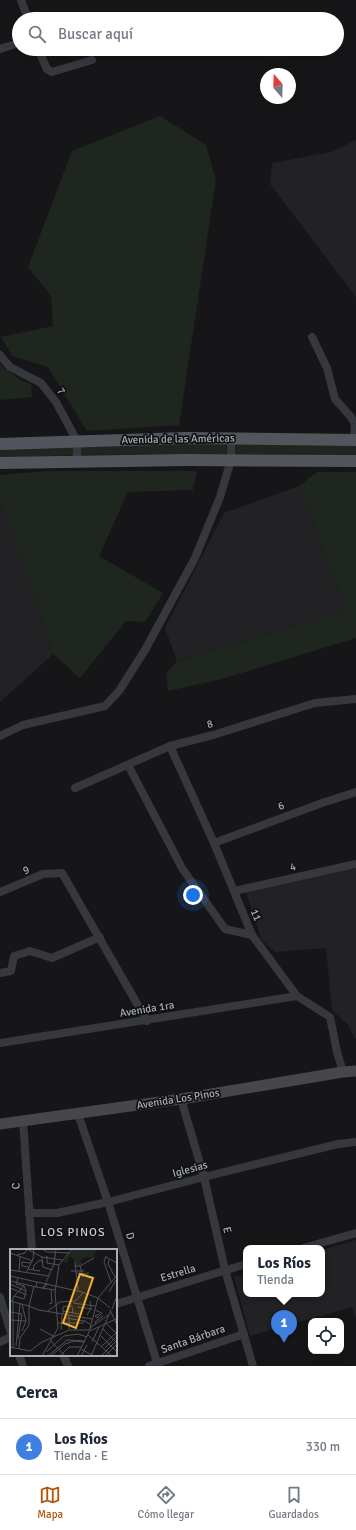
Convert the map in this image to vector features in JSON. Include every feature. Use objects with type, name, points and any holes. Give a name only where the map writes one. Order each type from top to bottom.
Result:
[{"type":"main road","name":"Avenida de las Américas","points":[[0,444],[231,438],[355,440]]},
{"type":"main road","name":"Avenida de las Américas","points":[[0,463],[231,460],[356,461]]},
{"type":"street","points":[[21,0],[25,12]]},
{"type":"street","points":[[0,49],[12,45]]},
{"type":"street","points":[[41,56],[47,69],[52,72],[92,60]]},
{"type":"street","points":[[312,337],[327,368],[335,399],[351,417],[355,424],[355,440]]},
{"type":"street","name":"7","points":[[0,354],[10,367],[41,382],[56,402],[77,441],[77,461]]},
{"type":"street","points":[[0,736],[23,725],[105,706],[119,691],[145,650],[194,558],[220,497],[231,460],[231,438]]},
{"type":"street","name":"8","points":[[75,788],[170,746],[213,735],[315,703],[356,699]]},
{"type":"street","name":"11","points":[[170,746],[214,842],[252,935],[296,996],[330,1017],[337,1052],[343,1072]]},
{"type":"street","points":[[128,765],[182,868],[225,929],[252,935]]},
{"type":"street","name":"6","points":[[214,842],[356,792]]},
{"type":"street","name":"4","points":[[234,891],[356,864]]},
{"type":"street","name":"9","points":[[0,892],[43,874],[62,873],[100,937]]},
{"type":"street","points":[[0,973],[11,971],[14,956],[30,951],[52,958],[100,937],[147,1021]]},
{"type":"street","name":"Avenida 1ra","points":[[0,1044],[296,996]]},
{"type":"street","name":"Avenida Los Pinos","points":[[0,1124],[181,1099],[356,1071]]},
{"type":"street","name":"E","points":[[181,1099],[204,1177],[225,1270],[253,1366]]},
{"type":"street","name":"D","points":[[78,1114],[108,1202],[157,1364]]},
{"type":"street","name":"C","points":[[23,1121],[32,1249]]},
{"type":"street","name":"Iglesias","points":[[29,1213],[57,1213],[108,1202],[338,1144],[356,1142]]},
{"type":"street","points":[[314,1245],[356,1233]]},
{"type":"street","name":"Estrella","points":[[117,1304],[243,1265]]},
{"type":"street","points":[[0,1297],[10,1330]]},
{"type":"street","name":"Santa Bárbara","points":[[149,1366],[244,1334]]},
{"type":"street","points":[[0,1342],[10,1337]]},
{"type":"street","points":[[19,1356],[23,1366]]},
{"type":"street","points":[[63,1356],[68,1366]]},
{"type":"shaded area","points":[[160,116],[206,145],[216,180],[179,425],[87,431],[48,367],[12,356],[1,337],[53,326],[51,296],[28,267],[72,151]]},
{"type":"shaded area","points":[[356,140],[356,297],[270,184],[272,163],[331,152]]},
{"type":"shaded area","points":[[0,365],[22,381],[31,384],[32,397],[0,400]]},
{"type":"shaded area","points":[[226,444],[227,454],[81,455],[81,446]]},
{"type":"shaded area","points":[[235,444],[356,445],[356,455],[235,454]]},
{"type":"shaded area","points":[[73,447],[74,455],[0,458],[0,449]]},
{"type":"shaded area","points":[[46,471],[197,471],[193,490],[128,492],[99,556],[163,593],[145,622],[126,621],[80,678],[53,654],[0,500],[0,475]]},
{"type":"shaded area","points":[[317,472],[356,472],[356,638],[222,679],[168,691],[166,674],[177,661],[346,610],[299,486]]},
{"type":"shaded area","points":[[299,486],[346,610],[177,661],[165,628],[224,513]]},
{"type":"shaded area","points":[[0,500],[53,654],[0,702]]},
{"type":"shaded area","points":[[356,868],[355,1039],[348,1025],[332,1010],[326,948],[275,952],[261,939],[246,892]]},
{"type":"shaded area","points":[[356,1240],[356,1318],[352,1307],[313,1318],[308,1318],[308,1320],[250,1336],[234,1277],[243,1275],[243,1297],[325,1297],[325,1249]]},
{"type":"place","name":"Los Ríos","points":[[284,1343]]},
{"type":"district","name":"LOS PINOS","points":[[73,1232]]}]
